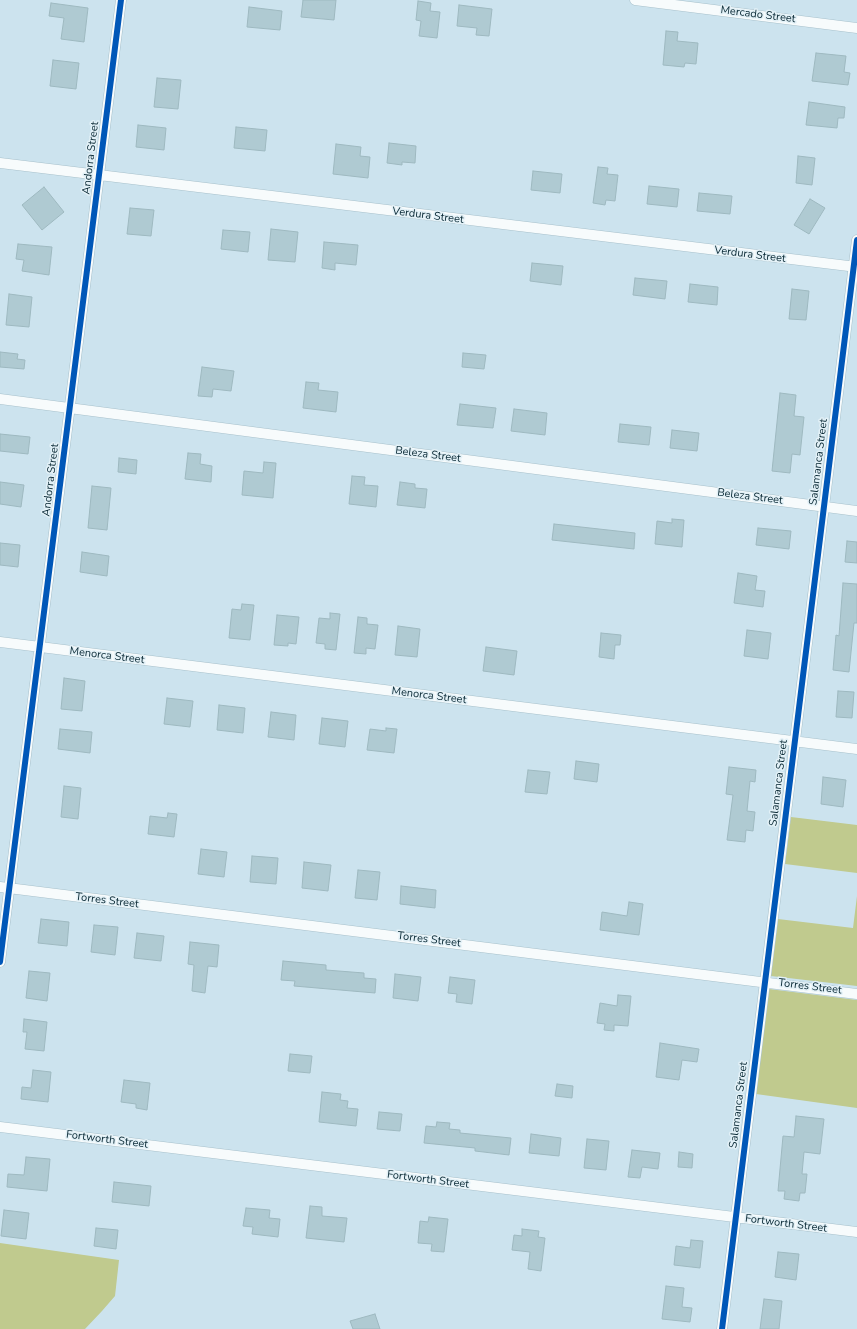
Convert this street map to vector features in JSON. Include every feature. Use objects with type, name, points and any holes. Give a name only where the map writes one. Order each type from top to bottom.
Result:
[{"type":"street","name":"Andorra Street","points":[[0,962],[5,888],[40,647],[122,0]]},
{"type":"street","name":"Mercado Street","points":[[634,0],[857,28]]},
{"type":"street","name":"Verdura Street","points":[[0,163],[855,267]]},
{"type":"street","name":"Salamanca Street","points":[[722,1329],[764,982],[855,267],[857,240]]},
{"type":"street","name":"Beleza Street","points":[[0,399],[857,511]]},
{"type":"street","name":"Menorca Street","points":[[0,642],[857,749]]},
{"type":"street","name":"Torres Street","points":[[5,888],[857,994]]},
{"type":"street","name":"Fortworth Street","points":[[0,1127],[857,1232]]},
{"type":"green space","points":[[791,817],[857,825],[857,873],[785,864]]},
{"type":"green space","points":[[857,896],[857,986],[771,976],[778,919],[853,928]]},
{"type":"green space","points":[[769,989],[857,1000],[857,1108],[756,1094]]},
{"type":"green space","points":[[0,1243],[119,1260],[115,1296],[85,1329],[0,1329]]},
{"type":"building","points":[[303,0],[336,0],[334,20],[301,17]]},
{"type":"building","points":[[418,1],[431,3],[430,11],[440,12],[437,38],[419,36],[421,21],[416,20]]},
{"type":"building","points":[[51,3],[88,8],[84,42],[61,39],[64,18],[49,16]]},
{"type":"building","points":[[459,5],[492,9],[489,36],[476,35],[477,28],[457,26]]},
{"type":"building","points":[[249,7],[282,11],[280,30],[247,27]]},
{"type":"building","points":[[666,31],[678,32],[677,41],[698,43],[696,64],[685,63],[684,67],[663,65]]},
{"type":"building","points":[[816,53],[846,56],[844,72],[850,73],[848,85],[812,81]]},
{"type":"building","points":[[53,60],[79,63],[76,89],[50,86]]},
{"type":"building","points":[[157,78],[181,80],[178,109],[154,107]]},
{"type":"building","points":[[809,102],[845,107],[844,118],[838,118],[837,128],[806,125]]},
{"type":"building","points":[[138,125],[166,128],[164,150],[136,147]]},
{"type":"building","points":[[236,127],[267,130],[265,151],[234,148]]},
{"type":"building","points":[[389,143],[416,146],[415,163],[402,162],[402,165],[387,163]]},
{"type":"building","points":[[336,144],[361,147],[360,156],[370,157],[368,178],[333,174]]},
{"type":"building","points":[[798,156],[815,158],[812,185],[796,183]]},
{"type":"building","points":[[598,167],[608,168],[607,174],[618,175],[615,201],[606,200],[605,205],[593,203]]},
{"type":"building","points":[[533,171],[562,174],[560,193],[531,190]]},
{"type":"building","points":[[649,186],[679,189],[677,207],[647,204]]},
{"type":"building","points":[[44,187],[64,212],[42,230],[22,205]]},
{"type":"building","points":[[699,193],[732,196],[730,214],[697,211]]},
{"type":"building","points":[[810,199],[825,208],[809,234],[794,225]]},
{"type":"building","points":[[130,208],[154,210],[151,236],[127,234]]},
{"type":"building","points":[[271,229],[298,232],[295,262],[268,260]]},
{"type":"building","points":[[223,230],[250,232],[248,252],[221,249]]},
{"type":"building","points":[[324,242],[358,245],[356,265],[335,263],[335,270],[322,268]]},
{"type":"building","points":[[18,244],[52,247],[49,275],[22,271],[24,260],[16,259]]},
{"type":"building","points":[[532,263],[563,266],[561,285],[530,281]]},
{"type":"building","points":[[635,278],[667,281],[665,299],[633,295]]},
{"type":"building","points":[[690,284],[718,287],[717,305],[688,302]]},
{"type":"building","points":[[792,289],[809,291],[806,320],[789,319]]},
{"type":"building","points":[[9,294],[32,297],[29,327],[6,325]]},
{"type":"building","points":[[0,352],[18,354],[17,359],[25,360],[24,369],[0,367]]},
{"type":"building","points":[[463,353],[486,355],[484,369],[462,367]]},
{"type":"building","points":[[202,367],[234,371],[231,391],[213,389],[212,397],[198,396]]},
{"type":"building","points":[[306,382],[319,383],[318,390],[338,392],[336,412],[303,408]]},
{"type":"building","points":[[780,393],[796,395],[794,416],[804,417],[800,455],[792,454],[790,473],[772,471]]},
{"type":"building","points":[[460,404],[496,408],[493,428],[457,425]]},
{"type":"building","points":[[514,409],[547,413],[545,435],[511,431]]},
{"type":"building","points":[[620,424],[651,427],[649,445],[618,442]]},
{"type":"building","points":[[672,430],[699,433],[697,451],[670,448]]},
{"type":"building","points":[[0,434],[30,437],[28,454],[0,451]]},
{"type":"building","points":[[188,453],[201,454],[200,464],[212,466],[211,482],[185,479]]},
{"type":"building","points":[[119,458],[137,460],[136,474],[118,472]]},
{"type":"building","points":[[264,462],[276,463],[273,498],[242,495],[244,471],[263,473]]},
{"type":"building","points":[[352,476],[365,477],[364,485],[378,486],[376,507],[349,504]]},
{"type":"building","points":[[0,482],[24,485],[21,507],[0,504]]},
{"type":"building","points":[[400,482],[415,484],[415,488],[427,489],[425,508],[397,505]]},
{"type":"building","points":[[92,486],[111,488],[107,530],[88,528]]},
{"type":"building","points":[[672,519],[684,520],[682,547],[655,544],[657,521],[672,523]]},
{"type":"building","points":[[554,524],[635,533],[634,549],[552,540]]},
{"type":"building","points":[[758,528],[791,531],[789,549],[756,545]]},
{"type":"building","points":[[847,541],[857,542],[857,563],[845,562]]},
{"type":"building","points":[[0,543],[20,545],[18,567],[0,565]]},
{"type":"building","points":[[82,552],[109,556],[107,576],[80,572]]},
{"type":"building","points":[[738,573],[757,576],[755,590],[765,591],[763,607],[734,603]]},
{"type":"building","points":[[843,583],[857,584],[857,623],[854,623],[849,672],[833,670],[836,635],[839,636]]},
{"type":"building","points":[[242,604],[254,605],[250,640],[229,638],[232,609],[241,610]]},
{"type":"building","points":[[330,613],[340,614],[336,650],[325,649],[325,644],[316,643],[319,618],[330,619]]},
{"type":"building","points":[[277,615],[299,617],[296,644],[288,643],[288,646],[274,645]]},
{"type":"building","points":[[358,617],[367,618],[367,624],[378,625],[375,649],[366,648],[366,654],[354,653]]},
{"type":"building","points":[[398,626],[420,629],[417,657],[395,655]]},
{"type":"building","points":[[747,630],[771,633],[768,659],[744,656]]},
{"type":"building","points":[[601,633],[621,635],[620,645],[615,645],[614,659],[599,657]]},
{"type":"building","points":[[486,647],[517,651],[514,675],[483,671]]},
{"type":"building","points":[[64,678],[85,681],[82,711],[61,709]]},
{"type":"building","points":[[838,691],[854,692],[852,718],[836,717]]},
{"type":"building","points":[[167,698],[193,701],[190,727],[164,724]]},
{"type":"building","points":[[219,705],[245,708],[243,733],[217,730]]},
{"type":"building","points":[[271,712],[296,715],[294,740],[268,737]]},
{"type":"building","points":[[322,718],[348,721],[345,747],[319,744]]},
{"type":"building","points":[[386,728],[397,729],[394,753],[367,750],[370,729],[386,731]]},
{"type":"building","points":[[60,729],[92,732],[90,753],[58,749]]},
{"type":"building","points":[[576,761],[599,764],[597,782],[574,779]]},
{"type":"building","points":[[729,767],[756,770],[755,782],[750,781],[747,811],[755,812],[753,831],[746,830],[745,842],[727,840],[733,795],[726,794]]},
{"type":"building","points":[[528,770],[550,772],[547,794],[525,792]]},
{"type":"building","points":[[823,777],[846,780],[843,807],[821,804]]},
{"type":"building","points":[[64,786],[81,788],[78,819],[61,817]]},
{"type":"building","points":[[168,813],[177,814],[174,837],[148,834],[150,816],[167,818]]},
{"type":"building","points":[[201,849],[227,852],[224,877],[198,874]]},
{"type":"building","points":[[252,856],[278,858],[276,884],[250,882]]},
{"type":"building","points":[[304,862],[331,865],[328,891],[302,888]]},
{"type":"building","points":[[358,870],[380,872],[377,900],[355,898]]},
{"type":"building","points":[[401,886],[436,890],[435,908],[400,904]]},
{"type":"building","points":[[629,902],[643,904],[639,935],[600,930],[602,912],[627,916]]},
{"type":"building","points":[[41,919],[69,922],[67,946],[38,943]]},
{"type":"building","points":[[94,925],[118,927],[115,955],[91,952]]},
{"type":"building","points":[[137,933],[164,936],[161,961],[134,958]]},
{"type":"building","points":[[190,942],[219,945],[217,967],[208,966],[205,993],[192,991],[194,965],[188,964]]},
{"type":"building","points":[[283,961],[326,965],[326,970],[364,973],[364,978],[376,979],[375,993],[294,986],[295,981],[281,980]]},
{"type":"building","points":[[29,971],[50,973],[47,1001],[26,998]]},
{"type":"building","points":[[395,974],[421,977],[418,1001],[393,998]]},
{"type":"building","points":[[450,977],[475,980],[472,1004],[456,1002],[457,994],[448,993]]},
{"type":"building","points":[[618,995],[631,996],[628,1026],[614,1025],[614,1031],[604,1030],[605,1024],[597,1023],[600,1003],[617,1006]]},
{"type":"building","points":[[24,1019],[47,1022],[44,1051],[25,1049],[27,1032],[23,1032]]},
{"type":"building","points":[[660,1043],[699,1049],[697,1062],[682,1060],[679,1080],[656,1077]]},
{"type":"building","points":[[290,1054],[312,1056],[310,1073],[288,1071]]},
{"type":"building","points":[[33,1070],[51,1072],[48,1102],[21,1099],[22,1087],[31,1088]]},
{"type":"building","points":[[124,1080],[150,1083],[147,1110],[136,1108],[136,1104],[121,1102]]},
{"type":"building","points":[[557,1084],[573,1086],[572,1098],[555,1096]]},
{"type":"building","points":[[322,1092],[341,1094],[340,1100],[348,1101],[347,1108],[358,1109],[356,1126],[319,1122]]},
{"type":"building","points":[[379,1112],[402,1114],[400,1131],[377,1129]]},
{"type":"building","points":[[796,1116],[824,1119],[820,1154],[804,1152],[802,1174],[807,1174],[805,1193],[800,1193],[799,1201],[784,1199],[785,1191],[778,1191],[783,1136],[794,1137]]},
{"type":"building","points":[[437,1122],[450,1123],[449,1129],[460,1130],[460,1133],[511,1138],[509,1155],[475,1151],[475,1148],[424,1143],[426,1126],[436,1127]]},
{"type":"building","points":[[531,1134],[561,1138],[559,1156],[529,1153]]},
{"type":"building","points":[[587,1139],[609,1141],[606,1170],[584,1168]]},
{"type":"building","points":[[632,1150],[660,1153],[658,1169],[642,1167],[640,1178],[628,1177]]},
{"type":"building","points":[[679,1152],[693,1154],[692,1168],[678,1167]]},
{"type":"building","points":[[26,1157],[50,1159],[47,1191],[7,1187],[8,1174],[24,1175]]},
{"type":"building","points":[[114,1182],[151,1186],[149,1206],[112,1202]]},
{"type":"building","points":[[310,1206],[322,1207],[322,1216],[347,1218],[344,1242],[306,1238]]},
{"type":"building","points":[[246,1208],[270,1210],[269,1218],[280,1219],[278,1237],[252,1234],[253,1227],[243,1226]]},
{"type":"building","points":[[4,1210],[29,1213],[26,1239],[1,1236]]},
{"type":"building","points":[[429,1217],[448,1219],[444,1252],[431,1251],[432,1244],[418,1243],[420,1221],[428,1222]]},
{"type":"building","points":[[96,1228],[118,1230],[116,1249],[94,1246]]},
{"type":"building","points":[[522,1229],[539,1231],[538,1237],[545,1238],[541,1271],[528,1269],[530,1252],[512,1250],[514,1235],[522,1236]]},
{"type":"building","points":[[691,1240],[703,1241],[700,1268],[674,1265],[676,1246],[690,1248]]},
{"type":"building","points":[[778,1252],[799,1254],[796,1280],[775,1277]]},
{"type":"building","points":[[666,1286],[684,1288],[682,1307],[692,1308],[690,1322],[662,1319]]},
{"type":"building","points":[[764,1299],[782,1301],[779,1329],[760,1329]]},
{"type":"building","points":[[375,1314],[380,1329],[353,1329],[350,1321]]},
{"type":"cycle path","points":[[0,962],[121,0]]},
{"type":"cycle path","points":[[722,1329],[857,240]]}]
